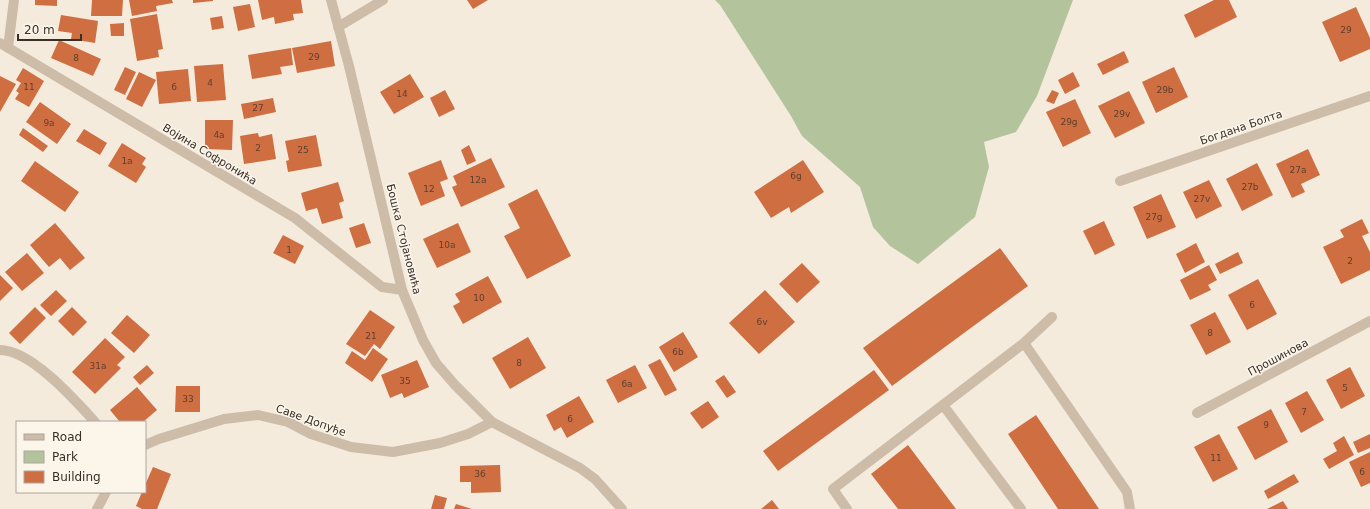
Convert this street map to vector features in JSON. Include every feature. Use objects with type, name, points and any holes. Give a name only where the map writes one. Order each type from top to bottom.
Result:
[{"type":"street","points":[[4,46],[14,0]]},
{"type":"street","name":"Бошка Стојановића","points":[[331,0],[349,66],[402,290],[423,340],[436,363],[455,385],[492,422],[580,468],[595,479],[622,509]]},
{"type":"street","points":[[338,27],[383,0]]},
{"type":"street","name":"Војина Софронића","points":[[4,46],[294,218],[382,287],[402,290]]},
{"type":"street","name":"Богдана Болта","points":[[1120,181],[1370,96]]},
{"type":"street","points":[[847,509],[833,489],[1024,343],[1052,317]]},
{"type":"street","name":"Прошинова","points":[[1197,413],[1370,321]]},
{"type":"street","points":[[1024,343],[1127,492],[1130,509]]},
{"type":"street","points":[[0,350],[25,358],[59,384],[94,421]]},
{"type":"street","points":[[943,405],[1021,509]]},
{"type":"street","name":"Саве Допуђе","points":[[146,445],[167,436],[224,419],[258,415],[288,422],[311,434],[351,447],[393,452],[447,441],[468,434],[492,422]]},
{"type":"street","points":[[97,509],[105,493]]},
{"type":"green space","points":[[715,0],[1073,0],[1037,96],[1016,132],[984,142],[989,167],[975,217],[918,264],[890,246],[873,227],[860,187],[802,136],[791,116],[720,5]]},
{"type":"building","points":[[35,0],[57,0],[57,6],[35,5]]},
{"type":"building","points":[[92,0],[123,0],[122,16],[91,16]]},
{"type":"building","points":[[129,0],[172,0],[173,3],[156,6],[157,11],[132,16]]},
{"type":"building","points":[[193,0],[213,0],[213,1],[193,3]]},
{"type":"building","points":[[258,0],[301,0],[303,13],[293,14],[294,20],[275,24],[274,17],[262,20]]},
{"type":"building","points":[[467,0],[488,0],[473,9]]},
{"type":"building","points":[[1214,0],[1229,0],[1237,17],[1195,38],[1184,15]]},
{"type":"building","points":[[250,4],[255,27],[238,31],[233,7]]},
{"type":"building","points":[[1356,7],[1370,38],[1370,49],[1340,62],[1322,22]]},
{"type":"building","points":[[157,14],[163,49],[158,50],[159,57],[137,61],[130,19]]},
{"type":"building","points":[[61,15],[98,21],[95,43],[71,39],[72,33],[58,31]]},
{"type":"building","points":[[222,16],[224,28],[212,30],[210,18]]},
{"type":"building","points":[[124,23],[124,36],[111,36],[110,24]]},
{"type":"building","points":[[59,40],[101,59],[93,76],[51,58]]},
{"type":"building","points":[[331,41],[335,66],[297,73],[292,48]]},
{"type":"building","points":[[291,48],[293,65],[280,67],[282,74],[252,79],[248,55]]},
{"type":"building","points":[[1124,51],[1129,62],[1103,75],[1097,64]]},
{"type":"building","points":[[223,64],[226,100],[197,102],[194,66]]},
{"type":"building","points":[[125,67],[136,72],[125,95],[114,90]]},
{"type":"building","points":[[1174,67],[1188,97],[1156,113],[1142,82]]},
{"type":"building","points":[[23,68],[44,81],[29,107],[15,99],[19,93],[16,91],[21,83],[16,80]]},
{"type":"building","points":[[188,69],[191,101],[159,104],[156,72]]},
{"type":"building","points":[[139,72],[156,80],[142,107],[126,99]]},
{"type":"building","points":[[1073,72],[1080,86],[1065,94],[1058,80]]},
{"type":"building","points":[[410,74],[424,97],[394,114],[380,92]]},
{"type":"building","points":[[0,76],[16,84],[0,112]]},
{"type":"building","points":[[445,90],[455,109],[439,117],[430,98]]},
{"type":"building","points":[[1052,90],[1059,93],[1054,104],[1046,101]]},
{"type":"building","points":[[1129,91],[1145,123],[1115,138],[1098,106]]},
{"type":"building","points":[[273,98],[276,112],[244,119],[241,104]]},
{"type":"building","points":[[1075,99],[1091,133],[1063,147],[1046,112]]},
{"type":"building","points":[[40,102],[71,124],[57,144],[26,122]]},
{"type":"building","points":[[205,120],[233,120],[232,150],[205,149]]},
{"type":"building","points":[[23,128],[48,146],[43,152],[19,135]]},
{"type":"building","points":[[84,129],[107,143],[100,155],[76,141]]},
{"type":"building","points":[[258,133],[259,137],[272,134],[276,159],[244,164],[240,136]]},
{"type":"building","points":[[316,135],[322,166],[288,172],[286,161],[289,160],[285,141]]},
{"type":"building","points":[[122,143],[146,158],[142,164],[146,167],[136,183],[108,166]]},
{"type":"building","points":[[469,145],[476,161],[467,165],[461,150]]},
{"type":"building","points":[[1308,149],[1320,175],[1301,184],[1305,192],[1292,198],[1276,164]]},
{"type":"building","points":[[491,158],[505,187],[461,207],[452,187],[457,185],[453,176]]},
{"type":"building","points":[[441,160],[448,179],[440,182],[445,196],[421,206],[408,173]]},
{"type":"building","points":[[803,160],[824,192],[791,213],[789,207],[771,218],[754,192]]},
{"type":"building","points":[[35,161],[79,192],[65,212],[21,181]]},
{"type":"building","points":[[1257,163],[1273,195],[1242,211],[1226,179]]},
{"type":"building","points":[[1209,180],[1222,206],[1196,219],[1183,192]]},
{"type":"building","points":[[338,182],[344,201],[339,203],[343,218],[322,224],[317,208],[306,211],[301,193]]},
{"type":"building","points":[[537,189],[571,256],[527,279],[504,236],[520,228],[508,204]]},
{"type":"building","points":[[1161,194],[1176,227],[1147,239],[1133,207]]},
{"type":"building","points":[[1362,219],[1369,233],[1362,236],[1370,252],[1370,270],[1341,284],[1323,247],[1344,237],[1340,230]]},
{"type":"building","points":[[1104,221],[1115,245],[1095,255],[1083,231]]},
{"type":"building","points":[[55,223],[85,258],[70,270],[60,258],[49,267],[30,245]]},
{"type":"building","points":[[364,223],[371,243],[356,248],[349,228]]},
{"type":"building","points":[[458,223],[471,252],[437,268],[423,239]]},
{"type":"building","points":[[283,235],[304,246],[295,264],[273,253]]},
{"type":"building","points":[[1196,243],[1205,262],[1185,273],[1176,254]]},
{"type":"building","points":[[1000,248],[1028,286],[892,386],[863,348]]},
{"type":"building","points":[[1238,252],[1243,263],[1220,274],[1215,264]]},
{"type":"building","points":[[27,253],[44,273],[22,291],[5,272]]},
{"type":"building","points":[[802,263],[820,282],[797,303],[779,284]]},
{"type":"building","points":[[1209,265],[1217,280],[1208,285],[1211,290],[1190,300],[1180,280]]},
{"type":"building","points":[[0,275],[13,288],[0,301]]},
{"type":"building","points":[[488,276],[502,302],[463,324],[453,306],[460,302],[455,294]]},
{"type":"building","points":[[1258,279],[1277,314],[1247,330],[1228,295]]},
{"type":"building","points":[[56,290],[67,301],[51,316],[40,305]]},
{"type":"building","points":[[765,290],[795,322],[759,354],[729,323]]},
{"type":"building","points":[[35,307],[46,318],[20,344],[9,333]]},
{"type":"building","points":[[72,307],[87,322],[73,336],[58,321]]},
{"type":"building","points":[[370,310],[395,327],[380,349],[374,344],[365,356],[346,344]]},
{"type":"building","points":[[1215,312],[1231,342],[1206,355],[1190,325]]},
{"type":"building","points":[[127,315],[150,335],[134,353],[111,333]]},
{"type":"building","points":[[683,332],[698,357],[674,372],[659,347]]},
{"type":"building","points":[[528,337],[546,368],[510,389],[492,358]]},
{"type":"building","points":[[105,338],[125,357],[117,365],[121,368],[95,394],[72,372]]},
{"type":"building","points":[[373,348],[388,359],[372,382],[345,363],[352,351],[365,360]]},
{"type":"building","points":[[660,359],[677,390],[665,396],[648,365]]},
{"type":"building","points":[[417,360],[429,387],[404,398],[402,393],[390,398],[381,375]]},
{"type":"building","points":[[147,365],[154,373],[140,385],[133,377]]},
{"type":"building","points":[[635,365],[647,388],[618,403],[606,380]]},
{"type":"building","points":[[1350,367],[1365,396],[1341,409],[1326,380]]},
{"type":"building","points":[[874,370],[889,390],[778,471],[763,451]]},
{"type":"building","points":[[724,375],[736,392],[727,398],[715,381]]},
{"type":"building","points":[[176,386],[200,386],[200,412],[175,412]]},
{"type":"building","points":[[137,387],[157,410],[144,421],[119,421],[110,410]]},
{"type":"building","points":[[1307,391],[1324,420],[1301,433],[1285,403]]},
{"type":"building","points":[[579,396],[594,422],[567,438],[561,427],[554,431],[546,415]]},
{"type":"building","points":[[708,401],[719,417],[702,429],[690,413]]},
{"type":"building","points":[[1271,409],[1288,442],[1255,460],[1237,427]]},
{"type":"building","points":[[1036,415],[1099,509],[1058,509],[1008,434]]},
{"type":"building","points":[[1219,434],[1238,469],[1213,482],[1194,447]]},
{"type":"building","points":[[1370,434],[1370,448],[1358,453],[1353,442]]},
{"type":"building","points":[[1344,436],[1354,455],[1329,469],[1323,459],[1337,451],[1333,443]]},
{"type":"building","points":[[908,445],[956,509],[898,509],[871,474]]},
{"type":"building","points":[[1370,452],[1370,483],[1361,487],[1349,462]]},
{"type":"building","points":[[500,465],[501,492],[471,493],[471,482],[460,482],[460,466]]},
{"type":"building","points":[[153,467],[171,474],[157,509],[142,509],[136,506],[142,493],[146,493],[146,483]]},
{"type":"building","points":[[1294,474],[1299,482],[1268,499],[1264,491]]},
{"type":"building","points":[[435,495],[447,498],[444,509],[431,509]]},
{"type":"building","points":[[772,500],[779,509],[761,509]]},
{"type":"building","points":[[1283,501],[1288,509],[1267,509]]},
{"type":"building","points":[[456,504],[472,509],[454,509]]}]
